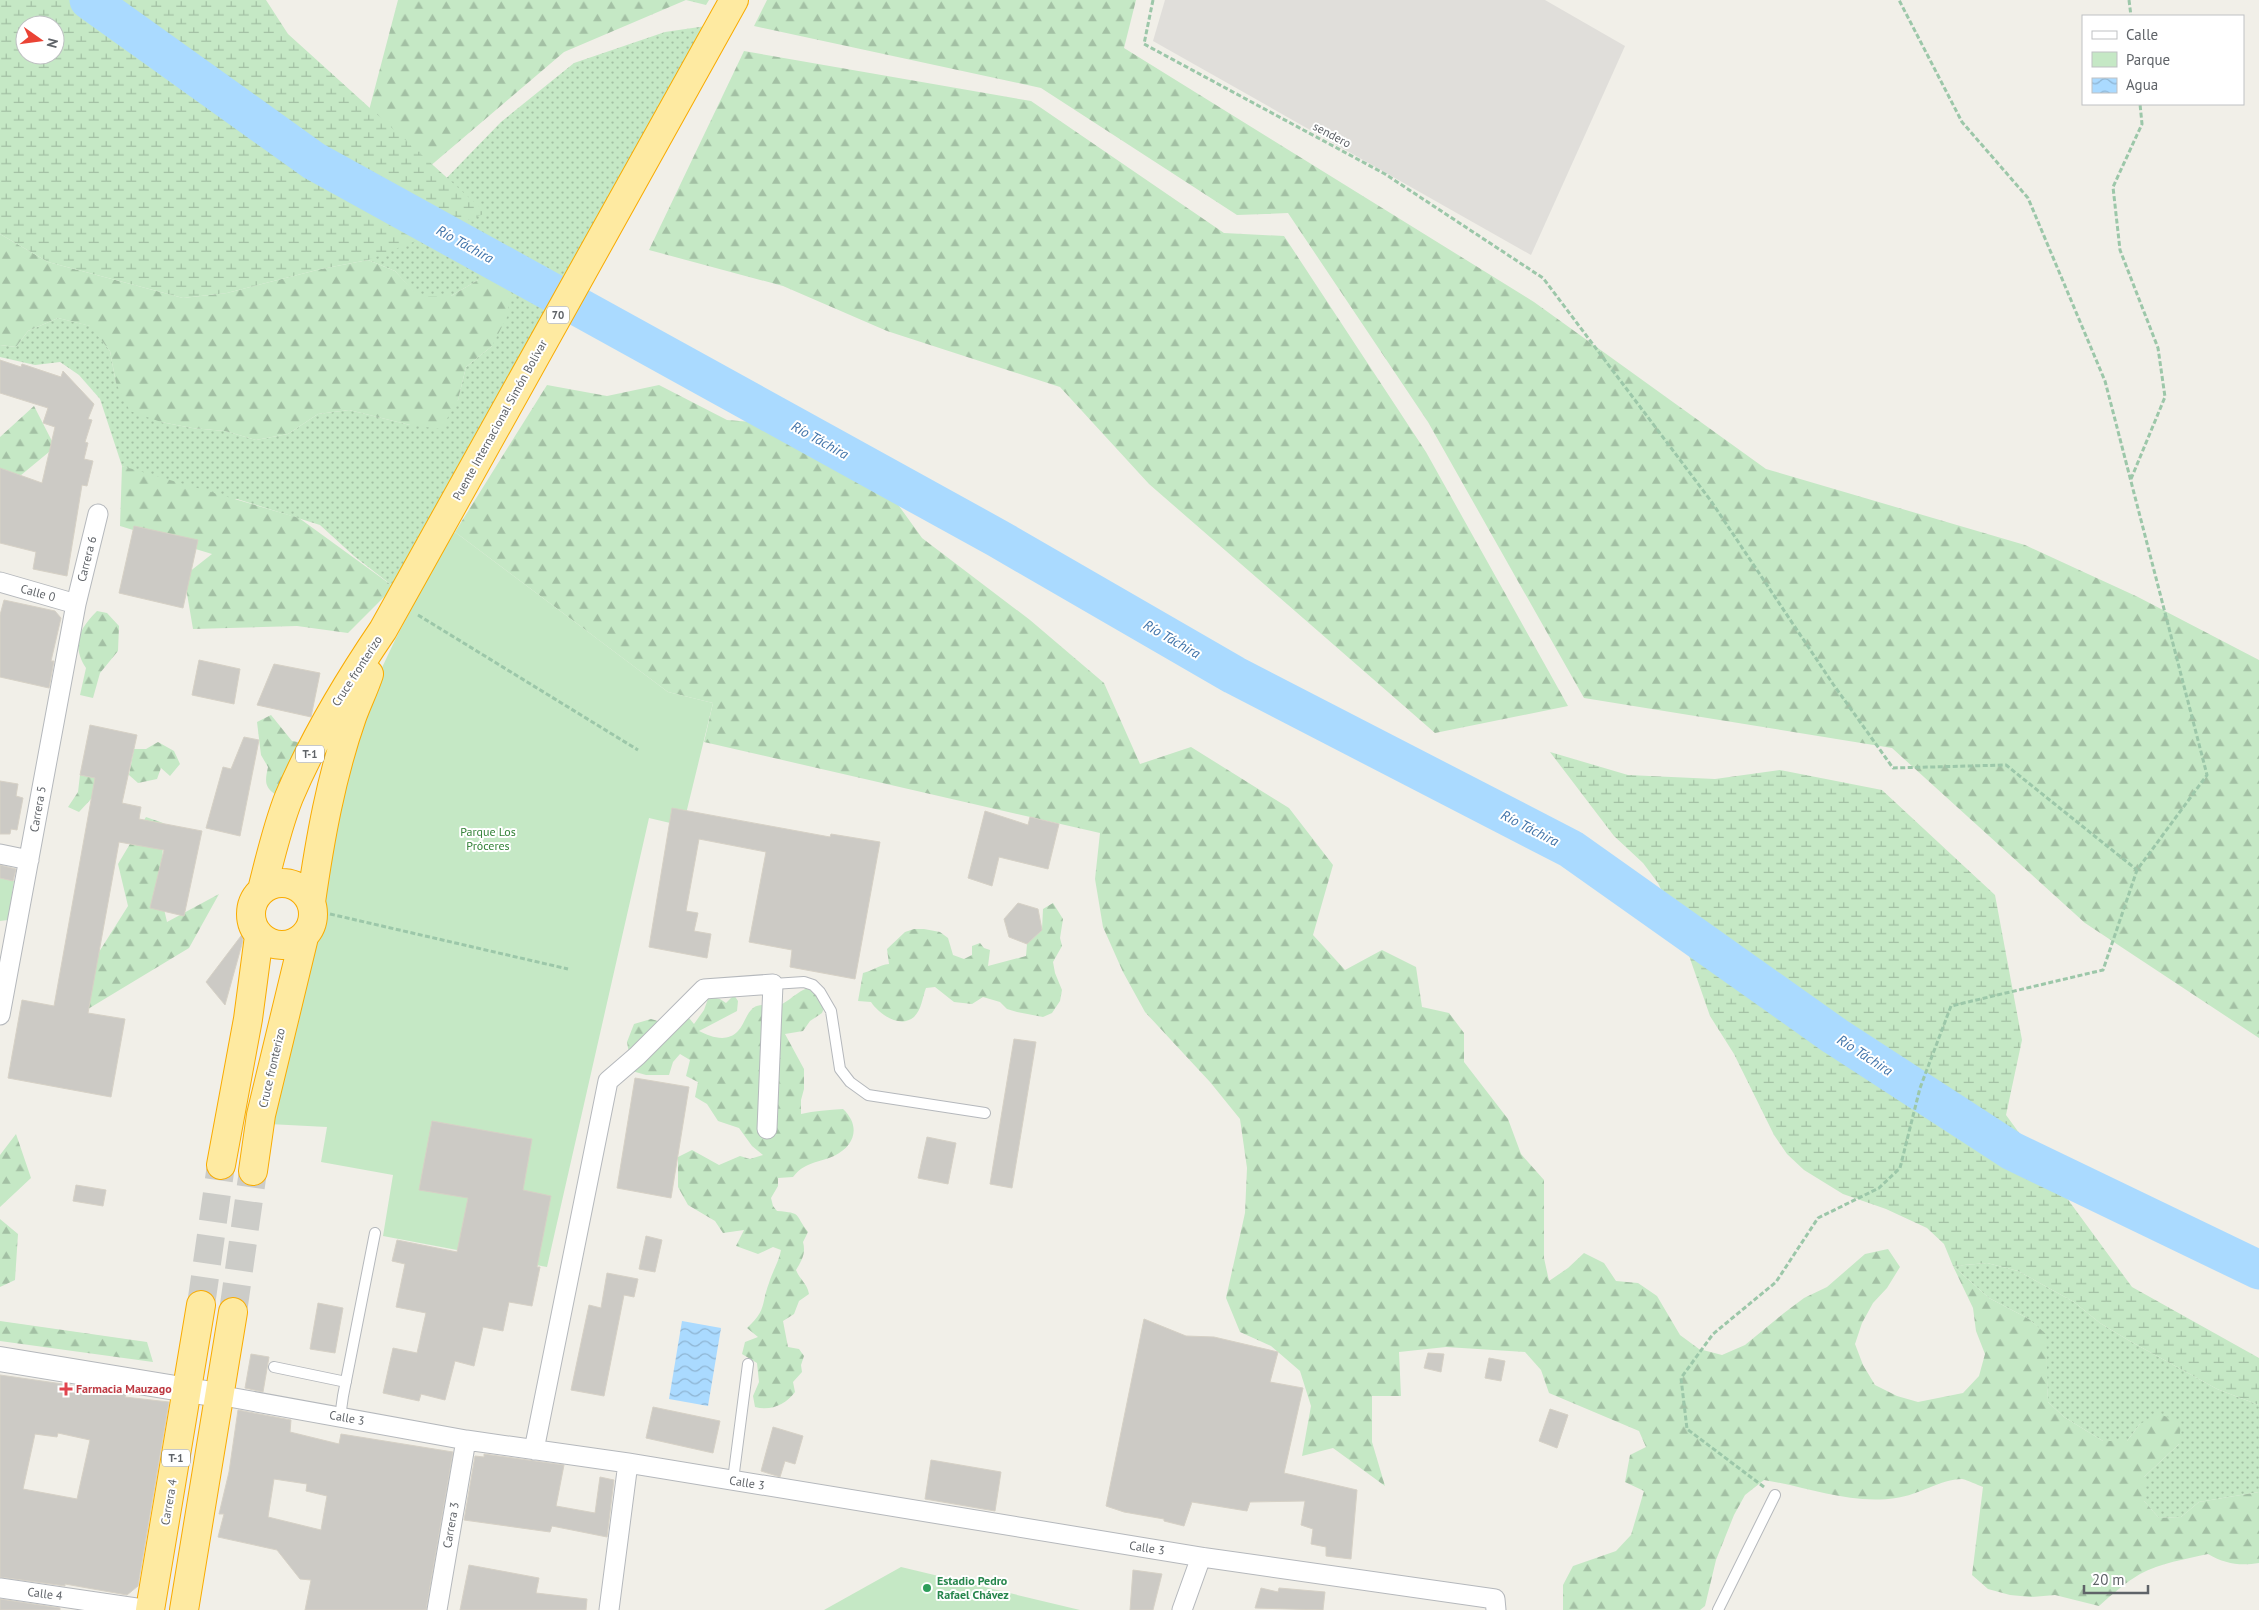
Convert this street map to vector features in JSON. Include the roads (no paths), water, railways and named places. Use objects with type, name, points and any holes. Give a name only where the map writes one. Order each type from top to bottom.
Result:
[{"type":"highway","name":"Puente Internacional Simón Bolívar","points":[[383,630],[734,0]]},
{"type":"highway","name":"Cruce fronterizo","points":[[221,1165],[248,1019],[259,936],[251,918],[251,908],[262,890],[279,826],[289,797],[330,712],[383,630]]},
{"type":"highway","name":"Cruce fronterizo","points":[[252,1171],[261,1115],[304,936],[318,907],[323,824],[352,716],[369,676],[383,630]]},
{"type":"highway","points":[[262,890],[270,884],[290,883],[306,893],[318,907]]},
{"type":"highway","points":[[259,936],[266,941],[281,945],[290,944],[304,936]]},
{"type":"highway","name":"Carrera 4","points":[[150,1610],[201,1305]]},
{"type":"highway","name":"T-1","points":[[185,1610],[218,1395],[233,1312]]},
{"type":"street","name":"Carrera 6","points":[[76,604],[98,514]]},
{"type":"street","name":"Calle 0","points":[[0,582],[76,604]]},
{"type":"street","name":"Carrera 5","points":[[0,1015],[76,604]]},
{"type":"street","points":[[0,854],[29,860]]},
{"type":"street","points":[[534,1450],[608,1081],[637,1056],[704,989],[772,984],[767,1129]]},
{"type":"street","name":"Calle 3","points":[[0,1358],[466,1440],[628,1463],[1496,1604]]},
{"type":"street","name":"Carrera 3","points":[[437,1610],[466,1440]]},
{"type":"street","points":[[609,1610],[628,1463]]},
{"type":"street","points":[[1182,1610],[1201,1557]]},
{"type":"street","name":"Calle 4","points":[[0,1588],[150,1610]]},
{"type":"lane","points":[[772,984],[804,982],[813,985],[820,992],[831,1012],[840,1069],[850,1082],[868,1095],[985,1113]]},
{"type":"lane","points":[[340,1417],[376,1233]]},
{"type":"lane","points":[[734,1480],[748,1364]]},
{"type":"lane","points":[[274,1367],[346,1382]]},
{"type":"lane","points":[[1718,1610],[1775,1495]]},
{"type":"water","points":[[682,1321],[721,1328],[708,1406],[669,1399]]},
{"type":"waterway","name":"Río Táchira","points":[[89,0],[314,161],[997,538],[1234,675],[1571,849],[1835,1036],[2012,1151],[2259,1270]]},
{"type":"tunnel","points":[[201,1305],[221,1165]]},
{"type":"tunnel","points":[[233,1312],[253,1171]]},
{"type":"place","name":"Farmacia Mauzago","points":[[66,1389]]},
{"type":"place","name":"Estadio Pedro Rafael Chávez","points":[[927,1588]]},
{"type":"park label","name":"Parque Los Próceres","points":[[488,839]]}]
